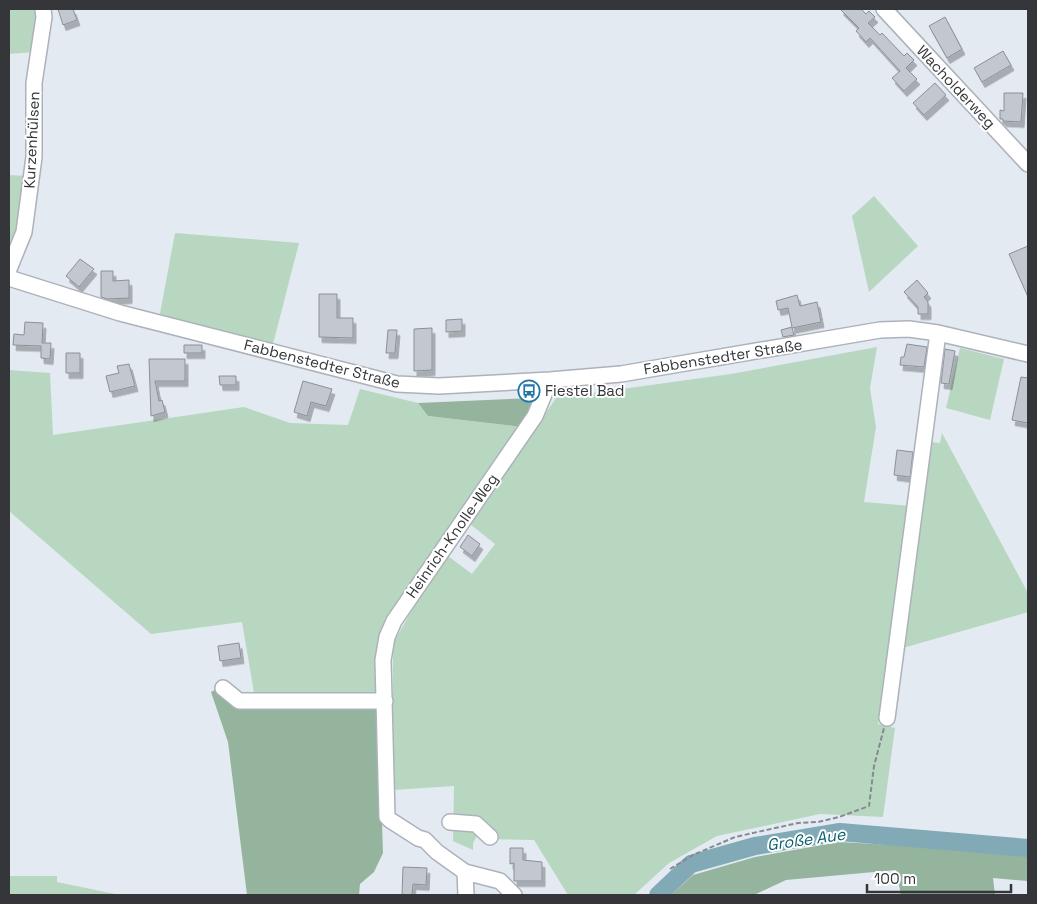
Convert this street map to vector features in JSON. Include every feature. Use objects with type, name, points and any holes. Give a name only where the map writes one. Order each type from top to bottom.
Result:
[{"type":"street","name":"Kurzenhülsen","points":[[9,269],[24,232],[34,157],[34,83],[44,17],[43,9]]},
{"type":"street","name":"Wacholderweg","points":[[884,9],[1028,164]]},
{"type":"street","name":"Fabbenstedter Straße","points":[[9,278],[120,313],[397,384],[439,386],[621,374],[880,330],[909,329],[938,333],[1028,354]]},
{"type":"street","points":[[887,718],[938,333]]},
{"type":"street","name":"Heinrich-Knolle-Weg","points":[[465,872],[437,852],[425,840],[418,838],[387,817],[383,660],[387,637],[394,621],[535,416],[550,380]]},
{"type":"street","points":[[224,688],[239,701],[385,701]]},
{"type":"street","points":[[450,822],[476,824],[490,837]]},
{"type":"street","points":[[466,895],[465,872],[500,881],[514,895]]},
{"type":"path","points":[[670,869],[693,855],[735,837],[798,823],[839,818],[869,806],[874,766],[887,718]]},
{"type":"green space","points":[[9,9],[38,9],[33,52],[9,54]]},
{"type":"green space","points":[[9,175],[27,176],[19,232],[9,258]]},
{"type":"green space","points":[[874,196],[918,246],[869,292],[852,216]]},
{"type":"green space","points":[[175,233],[299,243],[272,348],[159,319]]},
{"type":"green space","points":[[877,347],[870,388],[876,427],[864,502],[911,506],[878,724],[895,728],[883,817],[820,814],[717,836],[669,863],[634,895],[568,895],[534,840],[489,839],[480,830],[473,843],[473,850],[453,841],[454,786],[393,790],[393,643],[421,595],[448,556],[472,574],[495,544],[470,524],[556,398],[731,374]]},
{"type":"green space","points":[[960,348],[1004,359],[990,420],[946,408]]},
{"type":"green space","points":[[9,370],[50,373],[53,435],[244,407],[290,423],[348,425],[360,389],[418,403],[428,416],[522,427],[394,611],[379,698],[255,699],[242,622],[151,634],[9,511]]},
{"type":"green space","points":[[534,398],[533,411],[522,427],[428,416],[418,403]]},
{"type":"green space","points":[[942,433],[1028,593],[1028,612],[903,648],[930,442],[940,443]]},
{"type":"green space","points":[[219,688],[238,703],[378,704],[383,853],[374,872],[360,884],[359,895],[247,895],[228,742],[211,692]]},
{"type":"green space","points":[[839,842],[1028,855],[1028,881],[993,878],[995,895],[901,895],[896,870],[786,880],[754,895],[671,895],[693,875],[755,857]]},
{"type":"green space","points":[[9,876],[57,876],[57,882],[120,895],[9,895]]},
{"type":"building","points":[[58,9],[73,9],[77,20],[63,25]]},
{"type":"building","points":[[840,9],[861,9],[866,14],[869,11],[875,17],[868,23],[880,35],[882,33],[904,56],[907,53],[914,60],[906,68],[917,79],[904,91],[892,78],[900,71],[870,38],[866,42],[856,31],[859,28]]},
{"type":"building","points":[[945,17],[962,49],[947,58],[929,26]]},
{"type":"building","points":[[1003,51],[1011,65],[982,82],[974,68]]},
{"type":"building","points":[[935,83],[946,95],[924,115],[913,103]]},
{"type":"building","points":[[1004,93],[1023,93],[1021,122],[1003,121],[1003,119],[1000,119],[1000,110],[1004,111]]},
{"type":"building","points":[[1028,246],[1028,297],[1009,254]]},
{"type":"building","points":[[80,259],[94,269],[79,287],[66,276]]},
{"type":"building","points":[[101,271],[113,271],[113,281],[129,280],[129,298],[107,299],[101,297]]},
{"type":"building","points":[[917,280],[928,293],[924,297],[928,302],[928,314],[918,314],[918,307],[904,292]]},
{"type":"building","points":[[319,294],[337,294],[337,318],[353,318],[353,338],[319,337]]},
{"type":"building","points":[[797,295],[800,306],[817,302],[821,322],[792,328],[794,335],[783,337],[781,330],[792,327],[788,308],[778,310],[776,301]]},
{"type":"building","points":[[462,319],[462,331],[446,332],[446,320]]},
{"type":"building","points":[[25,322],[43,323],[42,343],[51,343],[50,359],[41,358],[41,346],[13,345],[14,334],[24,335]]},
{"type":"building","points":[[432,328],[432,370],[414,371],[414,329]]},
{"type":"building","points":[[388,330],[397,330],[395,353],[386,353]]},
{"type":"building","points":[[907,344],[927,347],[924,367],[900,365],[901,357],[904,357]]},
{"type":"building","points":[[184,345],[202,345],[202,353],[184,353]]},
{"type":"building","points":[[945,349],[955,351],[949,384],[941,383]]},
{"type":"building","points":[[66,353],[80,353],[80,373],[66,373]]},
{"type":"building","points":[[149,359],[185,359],[185,381],[155,381],[159,401],[162,400],[165,412],[151,416]]},
{"type":"building","points":[[129,364],[135,386],[110,392],[106,376],[119,373],[117,366]]},
{"type":"building","points":[[219,376],[236,376],[236,385],[220,385]]},
{"type":"building","points":[[1021,377],[1028,378],[1028,423],[1012,420]]},
{"type":"building","points":[[303,381],[332,389],[326,406],[311,402],[307,416],[294,412]]},
{"type":"building","points":[[897,450],[913,452],[910,477],[894,475]]},
{"type":"building","points":[[468,535],[480,544],[472,556],[460,547]]},
{"type":"building","points":[[239,643],[241,658],[220,661],[218,646]]},
{"type":"building","points":[[510,848],[523,848],[523,860],[542,862],[542,881],[514,881],[514,863],[510,864]]},
{"type":"building","points":[[403,867],[427,868],[426,885],[413,884],[412,895],[402,895]]},
{"type":"waterway","name":"Große Aue","points":[[658,895],[691,864],[755,846],[840,832],[1028,848]]},
{"type":"place","name":"Fiestel Bad","points":[[529,391]]}]
